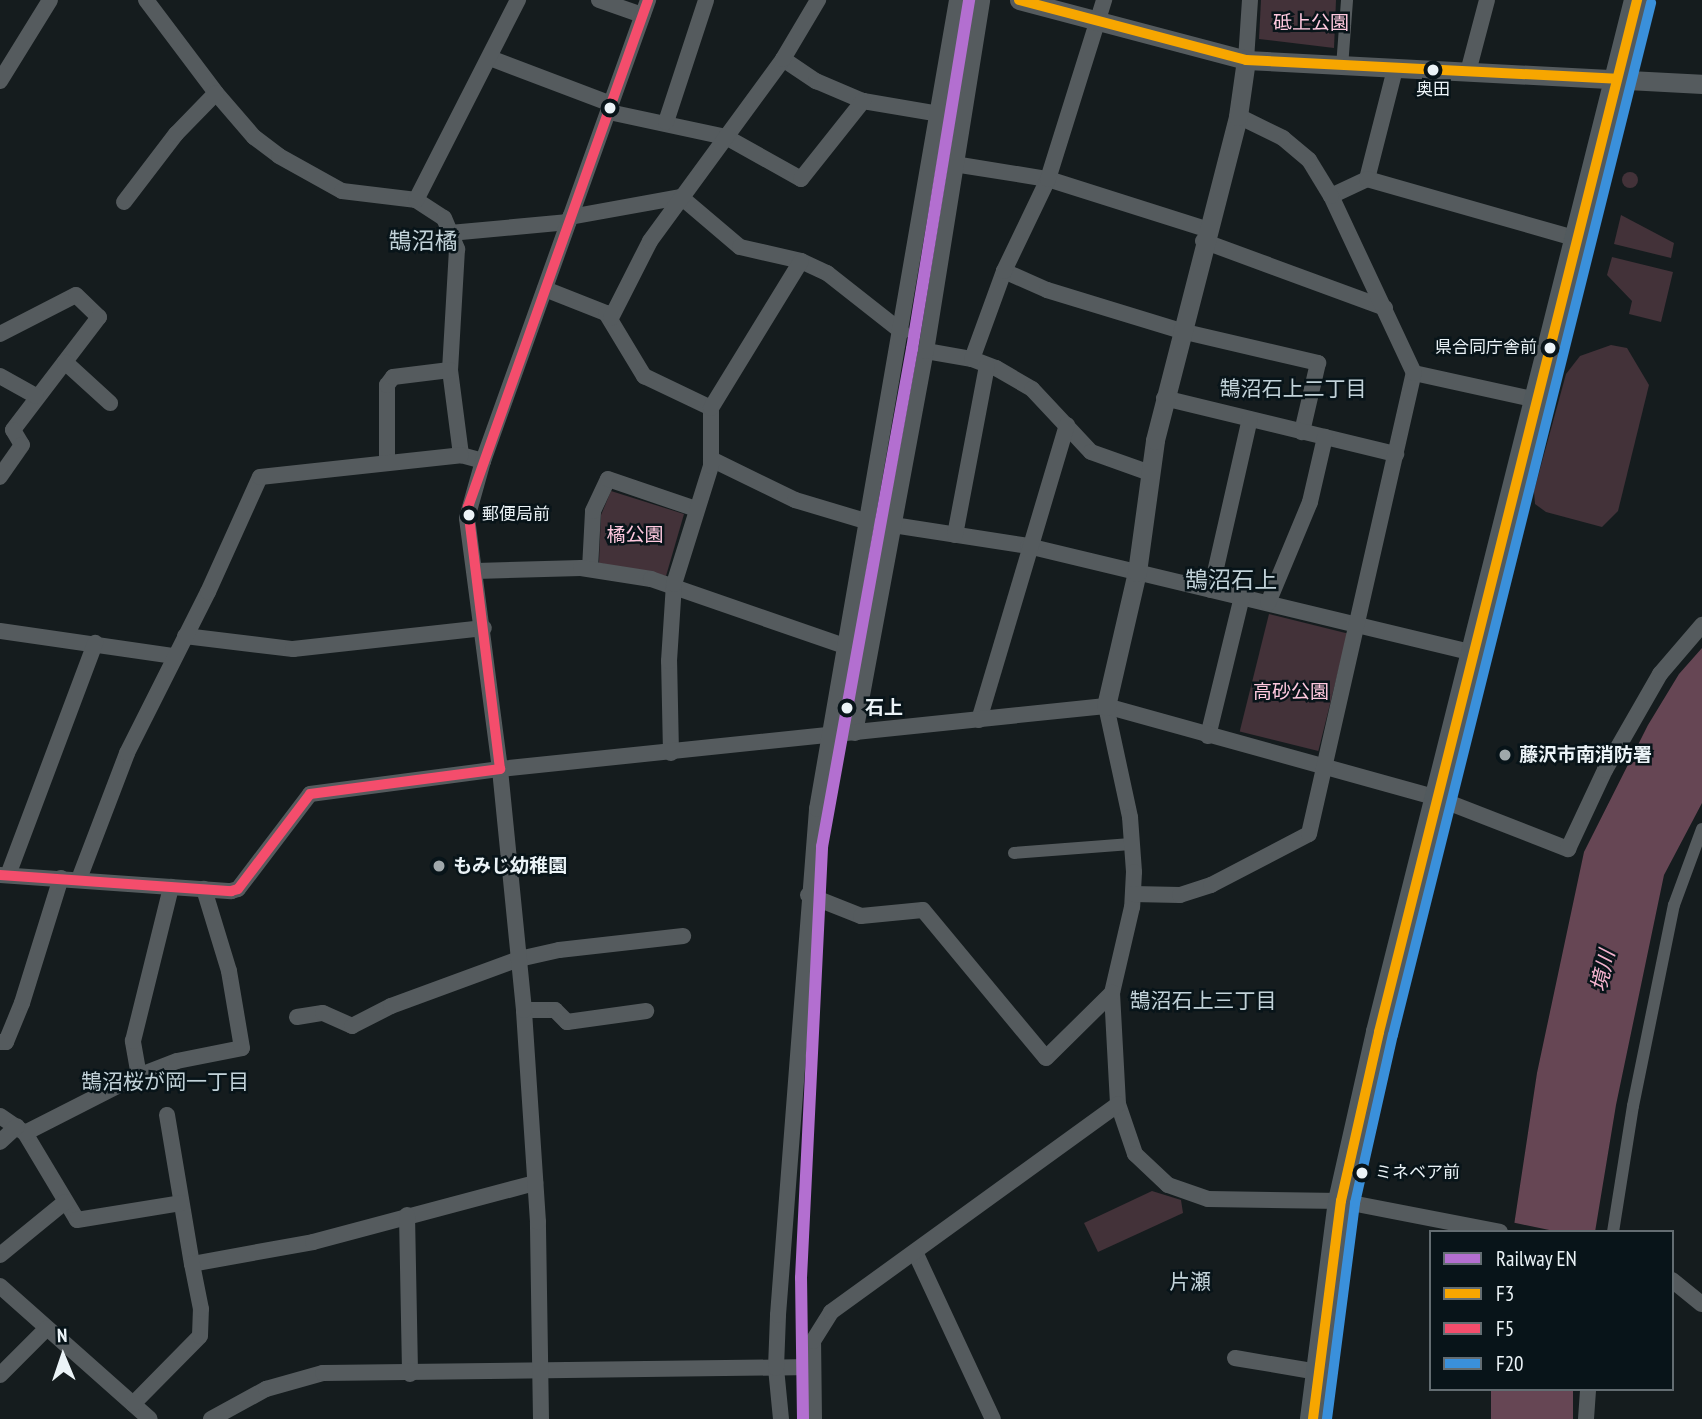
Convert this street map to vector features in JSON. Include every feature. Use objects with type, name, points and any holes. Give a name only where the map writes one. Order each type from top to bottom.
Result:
[{"type":"highway","points":[[1313,1419],[1341,1201],[1437,798],[1637,0]]},
{"type":"street","points":[[0,81],[50,0]]},
{"type":"street","points":[[416,200],[518,0]]},
{"type":"street","points":[[541,1419],[536,1183],[524,1010],[484,628],[467,518],[483,461],[645,8],[599,0]]},
{"type":"street","points":[[666,122],[706,0]]},
{"type":"street","points":[[611,318],[628,278],[681,197],[783,59],[818,0]]},
{"type":"street","points":[[781,1419],[776,1368],[808,895],[817,809],[902,332],[957,0]]},
{"type":"street","points":[[855,733],[926,351],[982,0]]},
{"type":"street","points":[[1019,0],[1246,60],[1702,84]]},
{"type":"street","points":[[955,535],[979,362],[1004,271],[1048,179],[1104,0]]},
{"type":"street","points":[[1250,0],[1246,60],[1238,116],[1164,398],[1150,473],[1137,572],[1106,706],[1131,844],[1133,894],[1112,993],[1118,1104],[1135,1154],[1149,1172],[1187,1194],[1244,1201],[1341,1201],[1490,1230]]},
{"type":"street","points":[[1342,67],[1347,0]]},
{"type":"street","points":[[1468,72],[1487,0]]},
{"type":"street","points":[[149,1],[216,93],[254,137],[342,191],[416,200],[444,218],[457,249],[450,370],[461,455]]},
{"type":"street","points":[[490,58],[610,108],[726,137],[801,178],[863,101]]},
{"type":"street","points":[[783,59],[816,81],[863,101],[939,114]]},
{"type":"street","points":[[1367,179],[1395,69]]},
{"type":"street","points":[[124,202],[176,134],[216,93]]},
{"type":"street","points":[[1133,894],[1180,895],[1212,886],[1309,834],[1414,373],[1331,196],[1298,149],[1238,116]]},
{"type":"street","points":[[954,164],[1048,179],[1205,235],[1385,308]]},
{"type":"street","points":[[1331,196],[1367,179],[1577,239]]},
{"type":"street","points":[[681,197],[740,247],[801,261],[846,285],[902,332]]},
{"type":"street","points":[[450,233],[569,220],[681,197]]},
{"type":"street","points":[[671,753],[668,661],[674,584],[711,459],[711,408],[801,261]]},
{"type":"street","points":[[1004,271],[1047,290],[1181,331],[1318,363],[1302,432]]},
{"type":"street","points":[[545,289],[611,318],[644,376],[711,408]]},
{"type":"street","points":[[0,334],[76,295],[99,317],[36,396],[13,430],[22,445],[0,477]]},
{"type":"street","points":[[926,351],[979,362],[1032,389],[1091,452],[1150,473]]},
{"type":"street","points":[[65,362],[110,402]]},
{"type":"street","points":[[387,463],[387,385],[393,377],[450,370]]},
{"type":"street","points":[[1414,373],[1537,400]]},
{"type":"street","points":[[0,376],[36,396]]},
{"type":"street","points":[[1164,398],[1396,454]]},
{"type":"street","points":[[1211,590],[1250,419]]},
{"type":"street","points":[[979,720],[1028,546],[1067,425]]},
{"type":"street","points":[[1268,603],[1310,502],[1325,437]]},
{"type":"street","points":[[79,879],[127,753],[260,477],[461,455],[483,461]]},
{"type":"street","points":[[711,459],[795,500],[869,522]]},
{"type":"street","points":[[590,569],[593,511],[608,479],[696,509]]},
{"type":"street","points":[[893,525],[1028,546],[1474,653]]},
{"type":"street","points":[[476,571],[590,569],[674,584],[844,646]]},
{"type":"street","points":[[1208,736],[1242,597]]},
{"type":"street","points":[[94,643],[4,875],[238,889],[310,794],[500,769],[1106,706],[1437,798],[1569,849],[1605,770],[1660,674],[1702,625]]},
{"type":"street","points":[[185,636],[293,649],[484,628]]},
{"type":"street","points":[[0,631],[174,656]]},
{"type":"street","points":[[1613,1230],[1633,1106],[1674,905],[1702,829]]},
{"type":"street","points":[[1014,853],[1131,844]]},
{"type":"street","points":[[0,1042],[6,1042],[22,1003],[61,878]]},
{"type":"street","points":[[139,1076],[133,1041],[171,887]]},
{"type":"street","points":[[0,1142],[139,1076],[177,1062],[242,1048],[229,971],[204,889]]},
{"type":"street","points":[[808,895],[861,916],[923,910],[1046,1058],[1112,993]]},
{"type":"street","points":[[297,1017],[323,1013],[352,1026],[519,959],[683,936]]},
{"type":"street","points":[[524,1010],[555,1010],[567,1022],[646,1011]]},
{"type":"street","points":[[814,1419],[814,1341],[821,1322],[1118,1104]]},
{"type":"street","points":[[133,1404],[200,1336],[201,1309],[167,1115]]},
{"type":"street","points":[[0,1116],[21,1130],[77,1220],[181,1203]]},
{"type":"street","points":[[191,1264],[313,1242],[536,1183]]},
{"type":"street","points":[[0,1255],[65,1202]]},
{"type":"street","points":[[407,1215],[410,1374]]},
{"type":"street","points":[[915,1252],[993,1419]]},
{"type":"street","points":[[1674,1281],[1702,1304]]},
{"type":"street","points":[[0,1286],[150,1419]]},
{"type":"street","points":[[0,1375],[47,1328]]},
{"type":"street","points":[[1235,1358],[1318,1372]]},
{"type":"street","points":[[211,1419],[298,1377],[813,1367]]},
{"type":"street","points":[[1586,1419],[1588,1391]]},
{"type":"green space","name":"砥上公園","points":[[1261,0],[1336,0],[1334,48],[1259,39]]},
{"type":"green space","points":[[1630,172],[1636,174],[1636,186],[1630,188],[1624,186],[1622,180],[1624,174]]},
{"type":"green space","points":[[1621,215],[1674,243],[1671,258],[1614,244]]},
{"type":"green space","points":[[1612,257],[1673,272],[1661,322],[1629,314],[1632,301],[1607,275]]},
{"type":"green space","points":[[1611,345],[1627,348],[1649,385],[1618,511],[1602,527],[1546,512],[1535,504],[1534,491],[1566,374],[1580,356]]},
{"type":"green space","name":"橘公園","points":[[611,491],[684,514],[666,576],[599,563],[601,515]]},
{"type":"green space","name":"高砂公園","points":[[1269,614],[1348,634],[1318,751],[1240,731]]},
{"type":"green space","points":[[1152,1191],[1181,1200],[1183,1213],[1098,1252],[1084,1223]]},
{"type":"water","name":"境川","points":[[1702,648],[1702,803],[1664,875],[1616,1105],[1595,1230],[1513,1230],[1537,1073],[1584,852],[1648,725],[1679,674]]},
{"type":"water","points":[[1491,1391],[1573,1391],[1573,1419],[1491,1419]]},
{"type":"pier","points":[[1511,1222],[1549,1230],[1509,1230]]},
{"type":"rail line","name":"EN","points":[[803,1419],[801,1278],[822,847],[912,349],[969,0]]},
{"type":"transit line","name":"F5","points":[[500,769],[468,507],[648,0]]},
{"type":"transit line","name":"F3","points":[[1019,0],[1246,60],[1617,79]]},
{"type":"transit line","name":"F3","points":[[1313,1419],[1341,1201],[1379,1032],[1637,0]]},
{"type":"transit line","name":"F20","points":[[1327,1419],[1355,1203],[1393,1035],[1651,3]]},
{"type":"transit line","name":"F5","points":[[0,875],[231,891],[238,889],[310,794],[500,769]]},
{"type":"place","name":"奥田","points":[[1433,70]]},
{"type":"place","name":"県合同庁舎前","points":[[1550,348]]},
{"type":"place","name":"郵便局前","points":[[469,515]]},
{"type":"place","name":"石上","points":[[847,708]]},
{"type":"place","name":"藤沢市南消防署","points":[[1505,755]]},
{"type":"place","name":"もみじ幼稚園","points":[[439,866]]},
{"type":"place","name":"ミネベア前","points":[[1362,1173]]},
{"type":"district","name":"鵠沼橘","points":[[423,241]]},
{"type":"district","name":"鵠沼石上二丁目","points":[[1293,389]]},
{"type":"district","name":"鵠沼石上","points":[[1231,580]]},
{"type":"district","name":"鵠沼石上三丁目","points":[[1203,1001]]},
{"type":"district","name":"鵠沼桜が岡一丁目","points":[[165,1082]]},
{"type":"district","name":"片瀬","points":[[1190,1282]]}]
